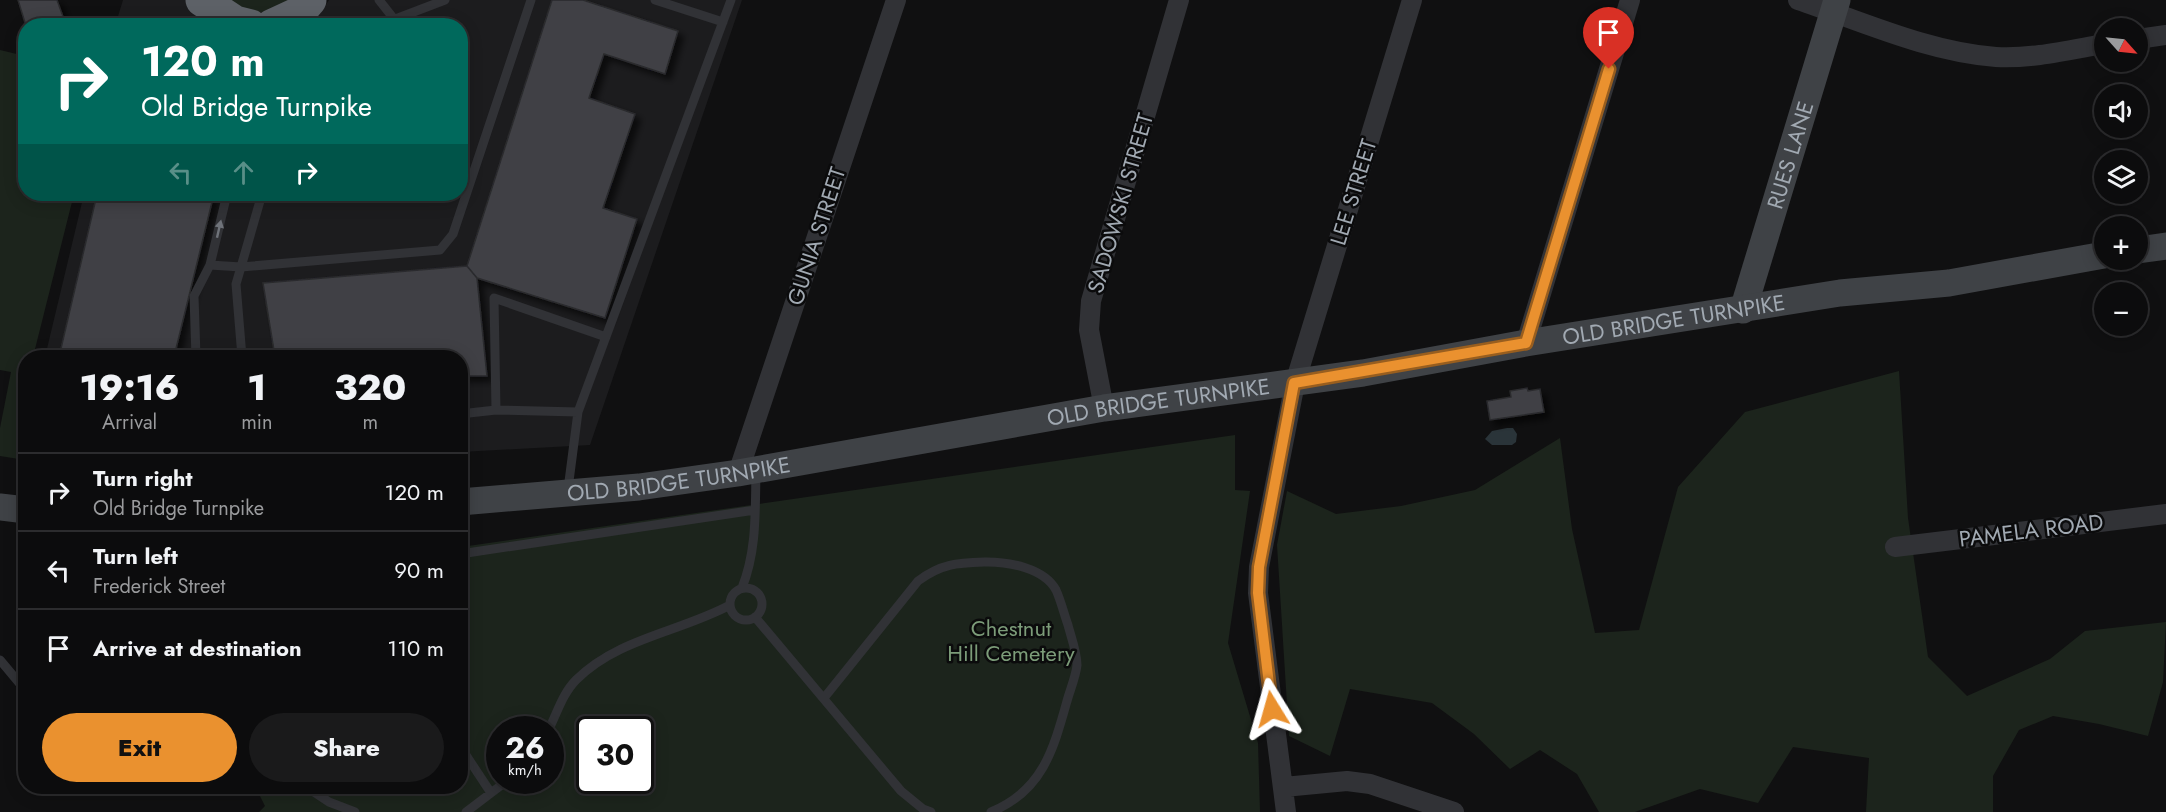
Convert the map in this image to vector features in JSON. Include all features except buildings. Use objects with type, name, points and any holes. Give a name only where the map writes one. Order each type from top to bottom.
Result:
[{"type":"highway","points":[[288,18],[299,13],[310,0]]},
{"type":"highway","points":[[202,6],[227,18]]},
{"type":"street","name":"GUNIA STREET","points":[[747,471],[897,0]]},
{"type":"street","name":"SADOWSKI STREET","points":[[1104,408],[1089,330],[1091,301],[1179,0]]},
{"type":"street","name":"LEE STREET","points":[[1286,812],[1258,593],[1259,567],[1294,383],[1412,0]]},
{"type":"street","points":[[1526,343],[1630,0]]},
{"type":"street","points":[[1798,0],[1835,6],[1926,43],[1961,52],[1996,57],[2030,56],[2094,46]]},
{"type":"street","name":"RUES LANE","points":[[1743,310],[1835,6]]},
{"type":"street","points":[[2148,38],[2166,35]]},
{"type":"street","points":[[2148,249],[2166,246]]},
{"type":"street","name":"OLD BRIDGE TURNPIKE","points":[[468,501],[639,487],[747,471],[1104,408],[1294,383],[1840,293],[1949,282],[2094,257]]},
{"type":"street","points":[[0,507],[18,509]]},
{"type":"street","name":"PAMELA ROAD","points":[[1895,547],[2166,514]]},
{"type":"street","points":[[1284,787],[1347,782],[1370,784],[1454,812]]},
{"type":"lane","points":[[379,0],[393,18]]},
{"type":"lane","points":[[396,18],[433,2],[445,0]]},
{"type":"lane","points":[[468,189],[531,0]]},
{"type":"lane","points":[[655,0],[723,22]]},
{"type":"lane","points":[[568,493],[578,412],[731,0]]},
{"type":"lane","points":[[196,350],[194,296],[210,265],[225,201]]},
{"type":"lane","points":[[241,350],[236,284],[260,201]]},
{"type":"lane","points":[[210,265],[241,267],[440,249],[453,234],[464,201]]},
{"type":"lane","points":[[496,410],[494,298],[606,337]]},
{"type":"lane","points":[[468,413],[496,410],[578,412]]},
{"type":"lane","points":[[741,588],[756,591],[762,599],[761,609],[755,617],[739,618],[730,605],[732,595],[741,588],[752,553],[755,510],[747,471]]},
{"type":"lane","points":[[468,553],[755,510]]},
{"type":"lane","points":[[824,698],[918,580],[936,568],[962,563],[997,562],[1018,565],[1041,576],[1055,589],[1072,639],[1077,665],[1044,765],[1033,783],[1014,803],[991,812]]},
{"type":"lane","points":[[556,716],[575,681],[596,664],[622,648],[713,614],[730,605]]},
{"type":"lane","points":[[755,617],[901,790],[923,809],[932,812]]},
{"type":"lane","points":[[0,660],[18,681]]},
{"type":"lane","points":[[468,758],[486,784]]},
{"type":"lane","points":[[317,794],[329,802],[355,812]]},
{"type":"lane","points":[[466,812],[491,794]]},
{"type":"shaded area","points":[[123,0],[193,0],[213,18],[117,18]]},
{"type":"shaded area","points":[[329,0],[742,0],[590,445],[468,452],[468,350],[47,350],[82,201],[468,201],[468,18],[318,18]]},
{"type":"shaded area","points":[[1513,428],[1517,434],[1516,442],[1512,445],[1492,445],[1485,439],[1492,431]]},
{"type":"green space","points":[[221,0],[292,0],[273,10],[257,12]]},
{"type":"green space","points":[[0,50],[18,54],[18,201],[72,201],[35,350],[18,350],[18,459],[0,456],[0,428],[11,372],[0,370]]},
{"type":"green space","points":[[1899,371],[1908,518],[1928,657],[1967,696],[2050,659],[2085,631],[2166,622],[2163,682],[2148,736],[2053,716],[2019,730],[1993,776],[1993,812],[1866,812],[1869,758],[1793,747],[1758,803],[1700,789],[1635,812],[1599,812],[1577,774],[1540,750],[1510,769],[1474,734],[1432,703],[1350,689],[1330,756],[1289,736],[1277,545],[1287,491],[1336,514],[1401,506],[1475,490],[1560,438],[1572,529],[1595,633],[1639,630],[1678,487],[1745,412]]},
{"type":"green space","name":"Chestnut Hill Cemetery","points":[[1235,435],[1235,490],[1250,491],[1228,643],[1258,743],[1260,812],[259,812],[265,806],[259,794],[468,794],[468,546]]},
{"type":"route","points":[[1272,709],[1258,593],[1259,567],[1294,383],[1363,373],[1526,343],[1609,69]]}]
